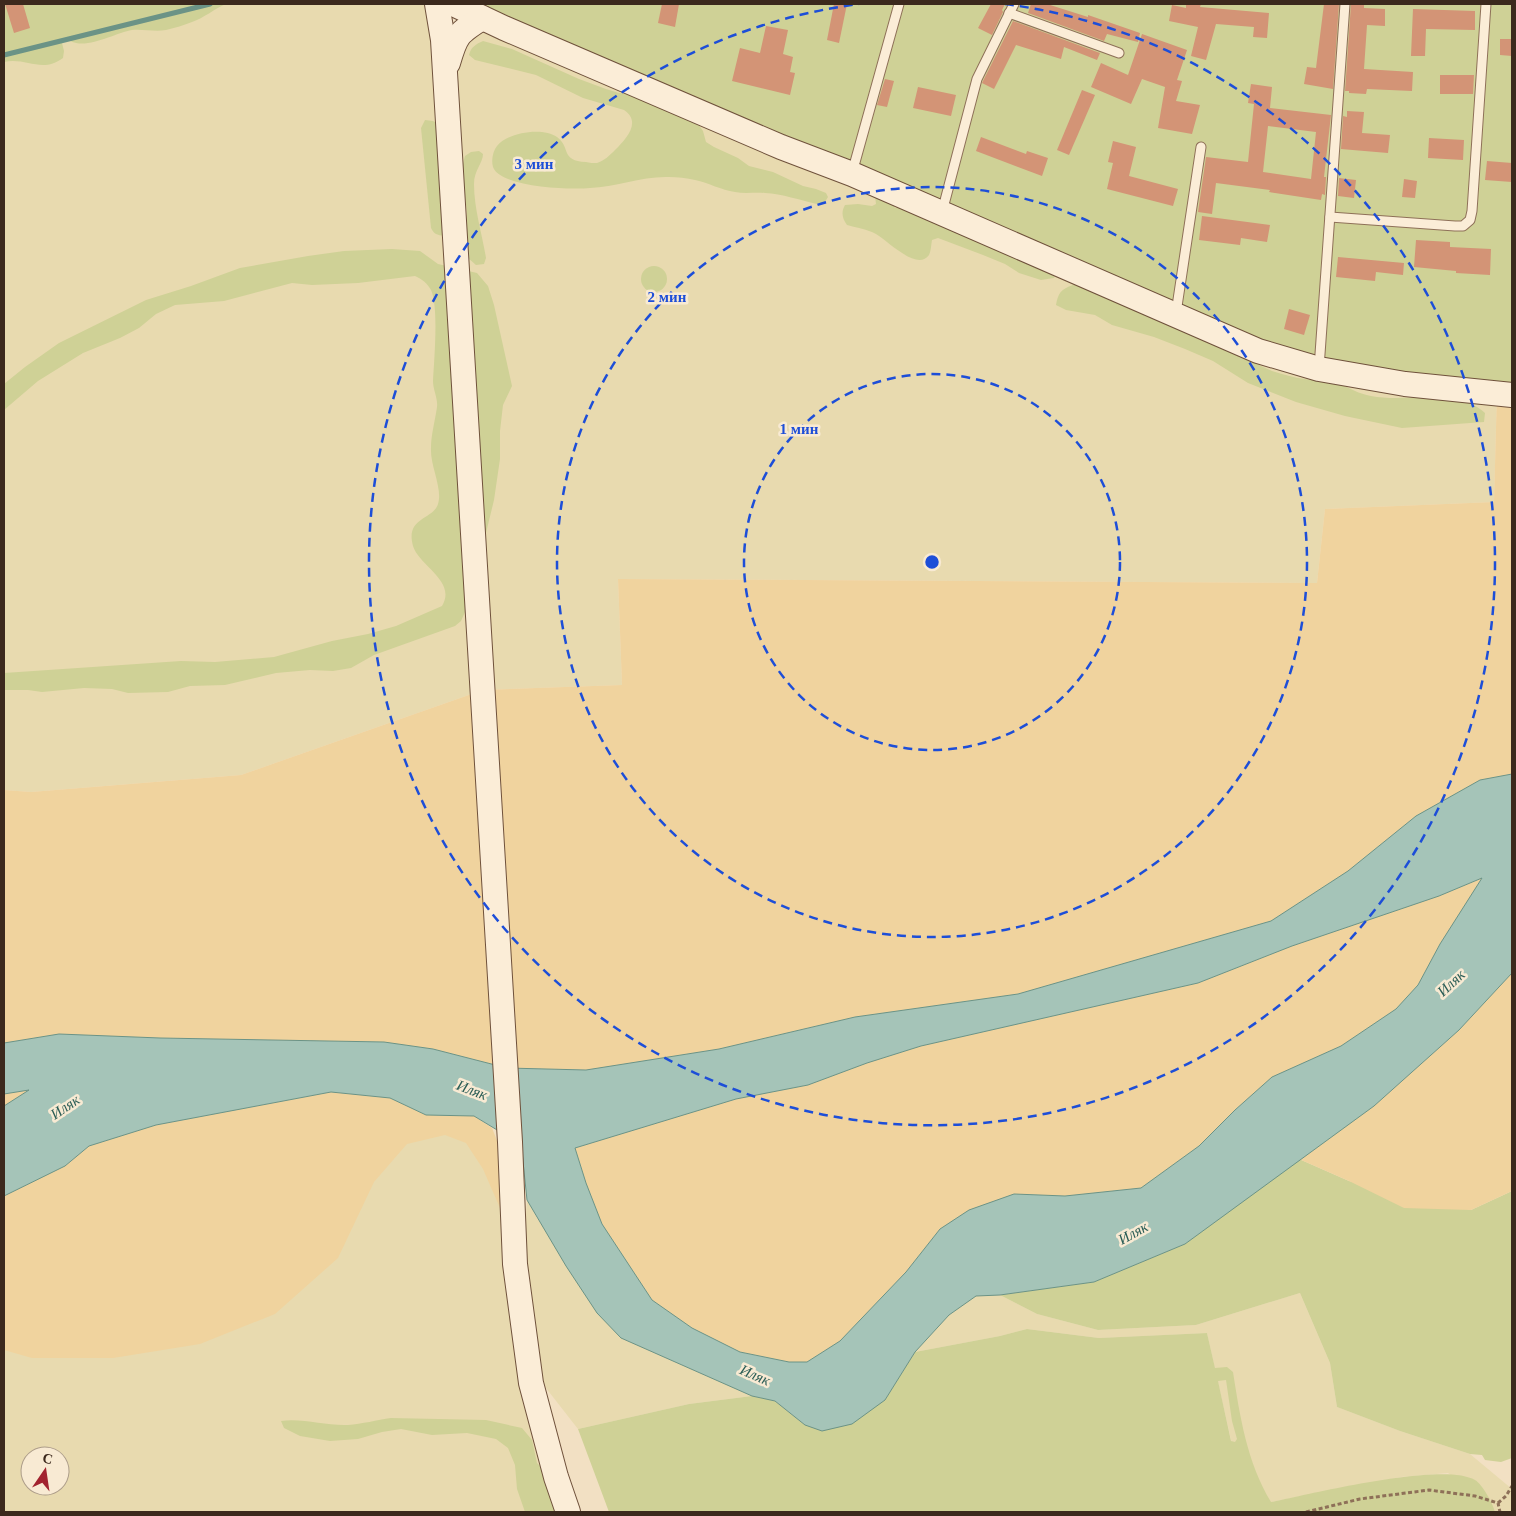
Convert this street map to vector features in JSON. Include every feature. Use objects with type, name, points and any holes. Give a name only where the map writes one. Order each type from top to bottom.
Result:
[{"type":"street","points":[[437,4],[444,40],[511,1158],[515,1264],[531,1383],[556,1477],[568,1512]]},
{"type":"street","points":[[454,4],[482,18],[781,147],[852,174],[1258,351],[1319,368],[1404,384],[1512,395]]},
{"type":"street","points":[[445,72],[454,42],[464,30],[482,18]]},
{"type":"lane","points":[[852,174],[899,4]]},
{"type":"lane","points":[[942,213],[977,79],[1014,4]]},
{"type":"lane","points":[[1319,368],[1345,4]]},
{"type":"lane","points":[[1330,217],[1455,226],[1463,226],[1470,220],[1486,4]]},
{"type":"lane","points":[[1009,13],[1119,53]]},
{"type":"lane","points":[[1176,315],[1201,148]]},
{"type":"path","points":[[1498,1503],[1506,1496],[1512,1486]]},
{"type":"path","points":[[1306,1512],[1360,1500],[1429,1490],[1475,1496],[1498,1503]]},
{"type":"path","points":[[1498,1503],[1500,1512]]},
{"type":"shaded area","points":[[208,4],[437,4],[443,40],[482,18],[1497,390],[1494,502],[1325,509],[1317,583],[618,579],[622,685],[483,690],[241,775],[31,792],[4,790],[4,53]]},
{"type":"shaded area","points":[[426,1115],[450,1116],[492,1128],[523,1258],[527,1200],[537,1218],[621,1338],[752,1396],[689,1404],[578,1429],[535,1374],[575,1512],[4,1512],[4,1196],[65,1166]]},
{"type":"shaded area","points":[[1300,1293],[1330,1363],[1337,1407],[1400,1431],[1470,1454],[1512,1489],[1512,1512],[1495,1512],[1448,1473],[1401,1477],[1246,1507],[1207,1333],[1099,1338],[1027,1329],[915,1352],[949,1315],[976,1296],[1000,1295],[1037,1314],[1098,1330],[1196,1325]]},
{"type":"green space","points":[[4,4],[226,4],[196,20],[166,30],[132,30],[98,41],[81,44],[66,38],[61,39],[64,51],[63,58],[55,63],[41,65],[12,61],[4,62]]},
{"type":"green space","points":[[453,4],[1512,4],[1512,391],[1318,374]]},
{"type":"green space","points":[[483,41],[512,49],[606,89],[619,93],[635,94],[696,121],[703,131],[706,142],[714,147],[738,158],[749,166],[773,172],[803,186],[826,193],[828,197],[825,202],[817,204],[771,194],[730,191],[700,181],[675,177],[649,178],[581,189],[537,186],[509,179],[499,174],[493,167],[492,161],[493,153],[497,146],[509,137],[526,132],[551,134],[561,141],[572,159],[597,163],[607,158],[624,141],[632,125],[632,120],[624,110],[583,98],[536,75],[475,60],[469,55],[470,52],[474,46]]},
{"type":"green space","points":[[425,120],[433,121],[440,125],[444,236],[436,234],[431,228],[421,128]]},
{"type":"green space","points":[[479,151],[483,154],[474,179],[474,193],[486,258],[484,264],[476,265],[467,257],[464,230],[467,214],[463,184],[463,162],[465,156],[471,152]]},
{"type":"green space","points":[[875,196],[892,203],[895,208],[906,205],[1056,273],[1054,278],[1041,280],[1019,273],[1005,264],[938,238],[932,240],[929,255],[924,259],[917,260],[910,257],[876,234],[847,225],[845,222],[843,213],[845,205],[872,206],[876,204]]},
{"type":"green space","points":[[392,249],[420,251],[438,264],[477,273],[488,286],[494,305],[512,386],[503,405],[500,431],[500,459],[494,500],[469,603],[461,621],[455,626],[374,655],[351,668],[333,671],[310,670],[276,673],[225,685],[190,686],[168,692],[128,693],[112,689],[84,688],[42,692],[4,690],[4,673],[181,661],[215,662],[274,657],[396,626],[442,606],[445,589],[441,581],[417,553],[413,546],[412,537],[416,524],[435,509],[439,498],[438,484],[431,455],[437,404],[433,381],[435,309],[431,290],[420,278],[415,276],[358,283],[312,285],[292,283],[224,301],[175,305],[156,314],[139,328],[120,338],[83,353],[38,381],[4,410],[4,384],[25,367],[59,343],[146,300],[240,268],[344,251]]},
{"type":"green space","points":[[654,266],[663,270],[667,279],[663,288],[654,292],[645,288],[641,279],[645,270]]},
{"type":"green space","points":[[1073,285],[1084,285],[1272,371],[1297,378],[1335,383],[1371,396],[1385,398],[1431,397],[1460,400],[1473,405],[1485,413],[1484,422],[1402,428],[1345,416],[1296,402],[1248,383],[1213,361],[1185,349],[1154,337],[1112,325],[1095,315],[1066,310],[1056,305],[1061,292]]},
{"type":"green space","points":[[1299,1159],[1349,1181],[1471,1210],[1512,1191],[1512,1458],[1501,1462],[1485,1460],[1482,1455],[1470,1454],[1400,1431],[1337,1407],[1330,1363],[1300,1293],[1196,1325],[1098,1330],[1037,1314],[1000,1295],[1094,1282],[1185,1244]]},
{"type":"green space","points":[[1027,1329],[1099,1338],[1207,1333],[1215,1368],[1227,1367],[1233,1372],[1250,1455],[1271,1502],[1376,1481],[1435,1474],[1459,1475],[1478,1482],[1495,1512],[609,1512],[578,1429],[689,1404],[752,1396],[775,1401],[805,1425],[885,1400],[915,1352]],"holes":[[[1226,1380],[1232,1421],[1237,1439],[1235,1442],[1231,1441],[1218,1381]]]},
{"type":"green space","points":[[391,1418],[486,1420],[522,1428],[532,1440],[537,1463],[551,1477],[565,1512],[525,1512],[517,1489],[515,1465],[508,1448],[496,1439],[467,1433],[432,1435],[401,1429],[358,1439],[330,1441],[300,1436],[284,1428],[281,1421],[298,1420],[348,1425]]},
{"type":"sand","points":[[1497,390],[1512,391],[1512,774],[1480,780],[1416,816],[1348,871],[1271,921],[1018,994],[855,1017],[719,1049],[586,1070],[507,1068],[433,1049],[384,1042],[160,1038],[59,1034],[4,1043],[4,790],[31,792],[241,775],[483,690],[622,685],[618,579],[1317,583],[1325,509],[1494,502]]},
{"type":"sand","points":[[1483,878],[1440,944],[1418,985],[1396,1009],[1341,1046],[1272,1077],[1199,1146],[1141,1188],[1065,1196],[1014,1194],[940,1229],[906,1272],[840,1341],[807,1362],[789,1362],[740,1352],[692,1328],[652,1300],[602,1224],[586,1183],[575,1148],[736,1099],[808,1085],[867,1063],[921,1046],[1198,983],[1292,946],[1439,896]]},
{"type":"sand","points":[[1512,973],[1512,1191],[1471,1210],[1404,1208],[1299,1159],[1374,1106],[1459,1030]]},
{"type":"sand","points":[[31,1089],[4,1106],[4,1094]]},
{"type":"sand","points":[[331,1092],[390,1098],[426,1115],[474,1116],[492,1128],[502,1153],[523,1261],[483,1169],[466,1143],[445,1135],[407,1144],[374,1182],[338,1258],[275,1314],[200,1344],[113,1358],[32,1358],[4,1350],[4,1196],[65,1166],[89,1146],[156,1125]]},
{"type":"water","name":"Иляк","points":[[1512,774],[1512,973],[1459,1030],[1374,1106],[1185,1244],[1094,1282],[1000,1295],[976,1296],[949,1315],[915,1352],[885,1400],[852,1424],[822,1431],[805,1425],[775,1401],[752,1396],[621,1338],[597,1313],[566,1266],[527,1200],[522,1152],[512,1139],[474,1116],[426,1115],[390,1098],[331,1092],[156,1125],[89,1146],[65,1166],[4,1196],[4,1106],[29,1090],[4,1094],[4,1043],[59,1034],[160,1038],[384,1042],[433,1049],[507,1068],[586,1070],[719,1049],[855,1017],[1018,994],[1271,921],[1348,871],[1416,816],[1480,780]],"holes":[[[1482,878],[1440,944],[1418,985],[1396,1009],[1341,1046],[1272,1077],[1199,1146],[1141,1188],[1065,1196],[1014,1194],[969,1210],[940,1229],[906,1272],[840,1341],[807,1362],[789,1362],[740,1352],[692,1328],[652,1300],[602,1224],[575,1148],[736,1099],[808,1085],[867,1063],[921,1046],[1198,983],[1292,946],[1439,896]]]},
{"type":"building","points":[[5,4],[23,4],[30,28],[14,33]]},
{"type":"building","points":[[662,4],[679,4],[675,27],[658,23]]},
{"type":"building","points":[[834,4],[847,4],[839,43],[827,40]]},
{"type":"building","points":[[991,4],[1005,4],[992,35],[978,28]]},
{"type":"building","points":[[1031,4],[1047,4],[1088,17],[1088,15],[1140,33],[1138,42],[1107,34],[1104,41],[1028,13]]},
{"type":"building","points":[[1186,4],[1201,4],[1200,7],[1269,13],[1267,38],[1253,37],[1254,27],[1216,24],[1206,60],[1191,56],[1198,27],[1169,21],[1172,5],[1186,8]]},
{"type":"building","points":[[1324,4],[1339,4],[1333,89],[1304,84],[1307,67],[1316,68]]},
{"type":"building","points":[[1351,4],[1364,4],[1364,8],[1385,9],[1385,26],[1367,25],[1364,69],[1413,72],[1412,91],[1367,89],[1366,94],[1345,91]]},
{"type":"building","points":[[1413,9],[1475,11],[1475,30],[1426,29],[1425,56],[1411,56]]},
{"type":"building","points":[[1013,21],[1100,53],[1097,60],[1064,47],[1061,59],[1016,45],[994,89],[982,83]]},
{"type":"building","points":[[766,26],[788,30],[783,54],[793,57],[790,72],[795,73],[790,95],[732,81],[740,48],[760,53]]},
{"type":"building","points":[[1142,34],[1187,50],[1177,80],[1182,81],[1176,101],[1200,105],[1192,134],[1158,128],[1165,87],[1142,79],[1131,104],[1091,87],[1101,63],[1128,75]]},
{"type":"building","points":[[1500,39],[1512,39],[1512,56],[1500,55]]},
{"type":"building","points":[[1440,75],[1474,75],[1473,94],[1440,94]]},
{"type":"building","points":[[885,79],[894,81],[887,107],[877,105]]},
{"type":"building","points":[[1251,84],[1272,87],[1270,108],[1331,115],[1324,177],[1326,177],[1325,195],[1322,194],[1321,200],[1269,192],[1270,190],[1216,183],[1212,214],[1198,212],[1206,157],[1248,162],[1254,104],[1248,103]],"holes":[[[1268,126],[1316,132],[1311,179],[1263,172]]]},
{"type":"building","points":[[918,87],[956,95],[951,116],[913,108]]},
{"type":"building","points":[[1082,90],[1095,95],[1069,155],[1057,150]]},
{"type":"building","points":[[1347,111],[1364,112],[1362,133],[1390,135],[1388,153],[1341,149],[1343,116],[1347,117]]},
{"type":"building","points":[[981,137],[1026,154],[1027,151],[1048,158],[1042,176],[976,151]]},
{"type":"building","points":[[1429,138],[1464,140],[1463,160],[1428,158]]},
{"type":"building","points":[[1113,141],[1136,147],[1129,176],[1178,189],[1173,206],[1107,189],[1113,163],[1108,162]]},
{"type":"building","points":[[1487,161],[1512,163],[1512,182],[1485,180]]},
{"type":"building","points":[[1339,178],[1356,180],[1354,198],[1338,196]]},
{"type":"building","points":[[1404,179],[1417,181],[1415,198],[1402,197]]},
{"type":"building","points":[[1202,216],[1270,225],[1267,242],[1241,238],[1240,245],[1199,240]]},
{"type":"building","points":[[1416,240],[1450,242],[1450,247],[1491,249],[1490,275],[1456,273],[1456,271],[1414,267]]},
{"type":"building","points":[[1338,257],[1404,263],[1403,275],[1376,272],[1375,281],[1336,277]]},
{"type":"building","points":[[1289,309],[1310,315],[1304,335],[1284,329]]},
{"type":"waterway","points":[[4,55],[210,4]]}]
